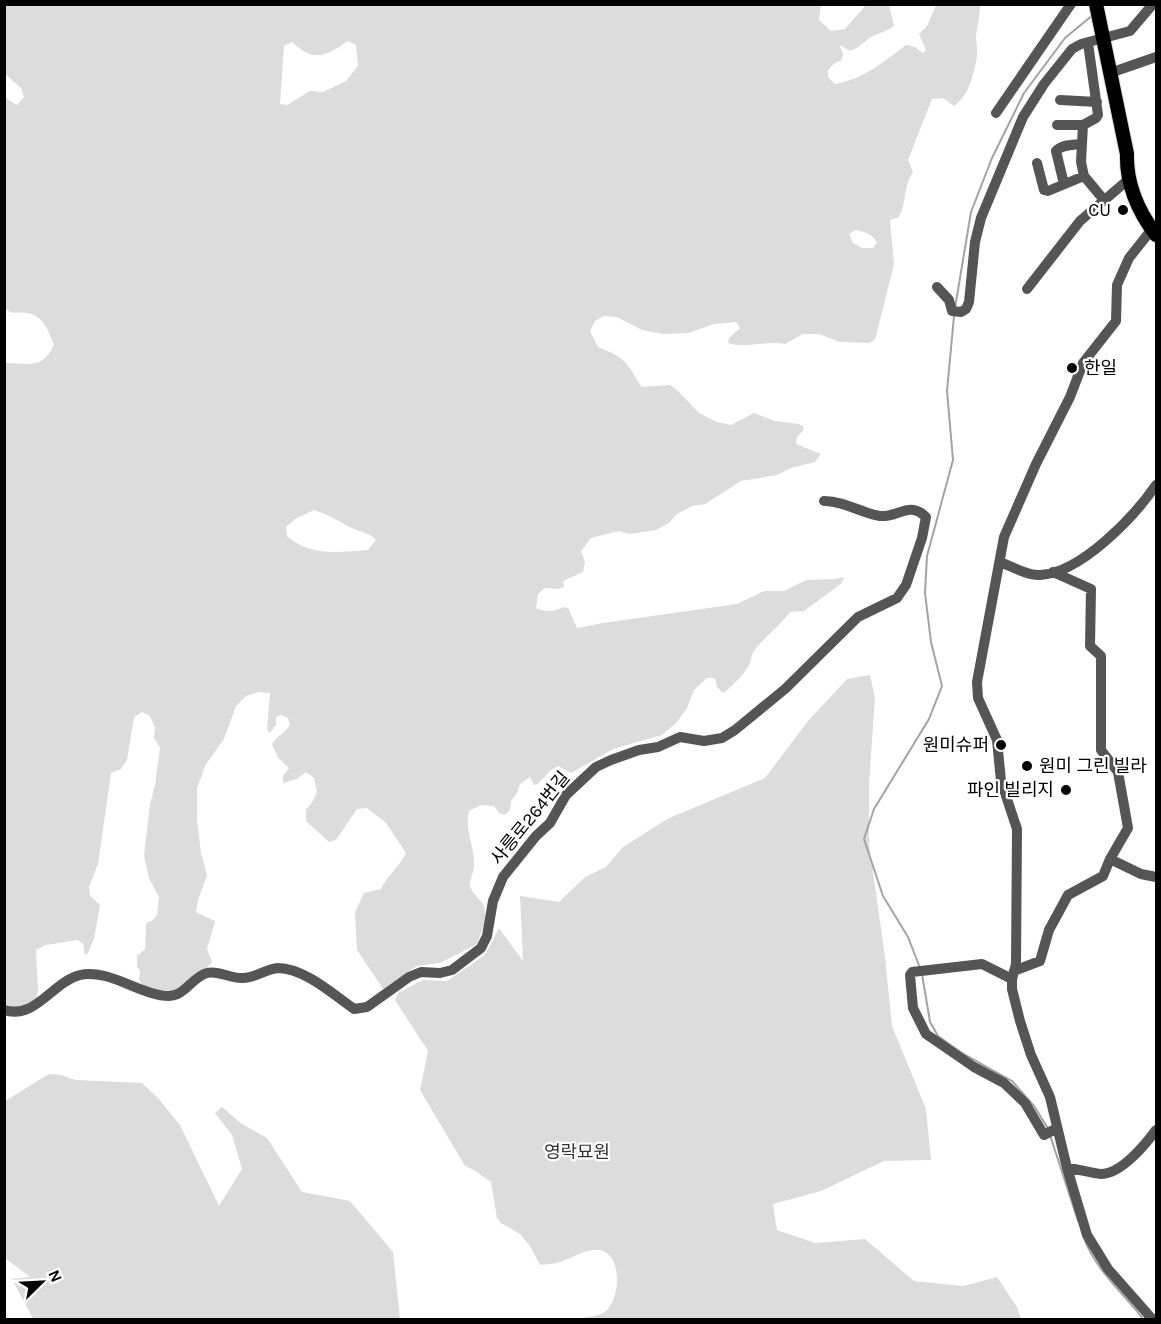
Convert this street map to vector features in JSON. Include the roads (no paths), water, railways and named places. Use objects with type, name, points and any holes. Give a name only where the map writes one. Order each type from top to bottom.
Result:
[{"type":"main road","points":[[1096,4],[1127,154],[1127,172],[1141,213],[1154,232]]},
{"type":"street","points":[[996,113],[1071,4]]},
{"type":"street","points":[[937,287],[946,295],[956,312],[968,306],[975,242],[981,218],[1017,129],[1044,84],[1076,46],[1088,43],[1102,32],[1130,31],[1153,4]]},
{"type":"street","points":[[1057,125],[1083,125],[1097,117],[1097,102],[1088,43]]},
{"type":"street","points":[[1110,73],[1156,57]]},
{"type":"street","points":[[1060,100],[1097,102]]},
{"type":"street","points":[[1083,125],[1081,162],[1084,176],[1104,200]]},
{"type":"street","points":[[1064,184],[1058,164],[1057,150],[1065,146],[1082,144]]},
{"type":"street","points":[[1037,163],[1044,190],[1048,191],[1084,176]]},
{"type":"street","points":[[1027,289],[1080,221],[1129,179]]},
{"type":"street","points":[[1153,1320],[1108,1269],[1094,1248],[1052,1131],[1050,1097],[1031,1055],[1020,1021],[1012,989],[1016,964],[1017,829],[1001,781],[997,740],[978,698],[977,682],[1005,537],[1013,513],[1056,428],[1083,363],[1116,321],[1117,285],[1129,258],[1154,232]]},
{"type":"street","points":[[1000,562],[1038,575],[1053,572],[1089,556],[1122,526],[1156,485]]},
{"type":"street","name":"사릉로264번길","points":[[4,1010],[19,1012],[31,1008],[39,1004],[58,986],[71,978],[84,974],[105,977],[155,994],[170,996],[180,993],[210,972],[233,978],[246,978],[276,968],[289,969],[319,984],[354,1009],[367,1007],[409,977],[422,972],[440,973],[452,970],[481,948],[487,936],[493,901],[503,877],[536,836],[550,823],[566,795],[596,767],[639,750],[658,747],[680,737],[704,741],[722,738],[785,689],[858,617],[897,598],[906,585],[922,538],[926,517],[921,512],[909,510],[882,516],[841,502],[824,501]]},
{"type":"street","points":[[1052,1131],[1044,1135],[1025,1103],[1004,1083],[974,1067],[926,1034],[913,1008],[910,975],[912,972],[982,964],[1013,975],[1040,961],[1049,930],[1068,895],[1103,876],[1128,828],[1118,772],[1101,750],[1101,656],[1090,646],[1091,589],[1053,572]]},
{"type":"street","points":[[1110,859],[1141,874],[1156,877]]},
{"type":"street","points":[[1067,1168],[1098,1174],[1113,1171],[1131,1158],[1156,1130]]},
{"type":"waterway","points":[[955,308],[971,212],[992,158],[1024,93],[1065,38],[1094,14]]},
{"type":"waterway","points":[[920,968],[908,937],[883,896],[864,839],[874,809],[929,719],[942,686],[931,642],[925,593],[927,556],[953,460],[947,391],[954,316]]},
{"type":"waterway","points":[[922,974],[930,1022],[938,1036],[962,1053],[1012,1081],[1034,1106],[1049,1130]]},
{"type":"waterway","points":[[1050,1135],[1078,1221]]},
{"type":"waterway","points":[[1085,1241],[1096,1262],[1144,1320]]},
{"type":"place","name":"CU","points":[[1123,210]]},
{"type":"place","name":"한일","points":[[1072,368]]},
{"type":"place","name":"원미슈퍼","points":[[1001,745]]},
{"type":"place","name":"원미 그린 빌라","points":[[1027,766]]},
{"type":"place","name":"파인 빌리지","points":[[1066,790]]},
{"type":"park label","name":"영락묘원","points":[[577,1152]]}]
